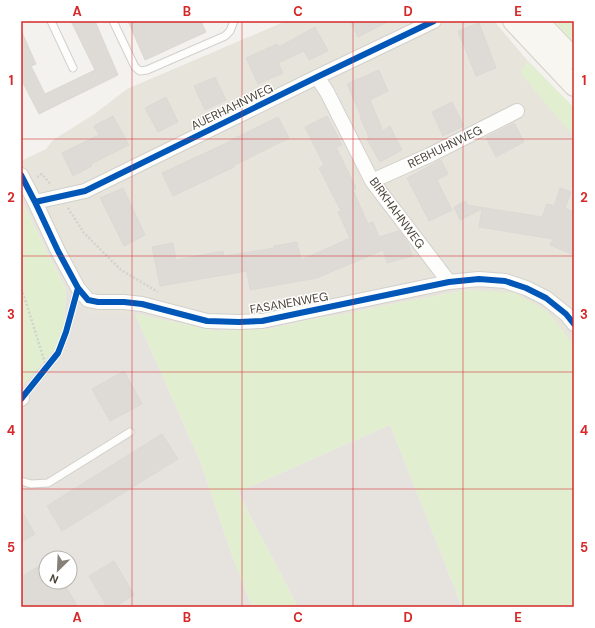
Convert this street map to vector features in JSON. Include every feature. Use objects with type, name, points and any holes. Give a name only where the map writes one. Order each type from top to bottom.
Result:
[{"type":"main road","points":[[513,21],[574,86]]},
{"type":"main road","points":[[538,21],[574,59]]},
{"type":"street","name":"AUERHAHNWEG","points":[[35,202],[85,191],[434,21]]},
{"type":"street","name":"BIRKHAHNWEG","points":[[317,77],[327,92],[372,181],[449,282]]},
{"type":"street","name":"REBHUHNWEG","points":[[372,181],[430,155],[517,111]]},
{"type":"street","name":"FASANENWEG","points":[[21,175],[58,251],[78,288],[88,300],[98,302],[142,304],[207,321],[262,321],[449,282],[479,279],[505,281],[526,288],[546,298],[566,314],[574,324]]},
{"type":"lane","points":[[51,21],[73,68]]},
{"type":"lane","points":[[113,21],[135,67],[140,71],[147,70],[225,36],[230,31],[234,21]]},
{"type":"lane","points":[[21,481],[31,484],[48,482],[130,432]]},
{"type":"path","points":[[60,196],[84,233],[121,270],[161,294],[176,313]]},
{"type":"path","points":[[21,398],[58,353],[66,332],[78,288]]},
{"type":"path","points":[[21,289],[46,367]]},
{"type":"shaded area","points":[[286,21],[494,21],[528,61],[574,108],[574,345],[468,290],[367,309],[349,314],[323,317],[268,329],[216,331],[135,314],[87,314],[66,290],[21,200],[21,161],[46,149],[53,140],[93,115],[127,89]]},
{"type":"shaded area","points":[[66,290],[87,314],[135,314],[200,461],[232,555],[252,607],[21,607],[21,387],[64,326]]},
{"type":"shaded area","points":[[390,425],[462,607],[298,607],[238,492]]},
{"type":"green space","points":[[554,21],[574,21],[574,43]]},
{"type":"green space","points":[[528,61],[574,108],[574,136],[520,72]]},
{"type":"green space","points":[[21,200],[66,290],[64,326],[56,348],[21,387]]},
{"type":"green space","points":[[468,290],[515,293],[547,311],[574,345],[574,607],[462,607],[390,425],[238,492],[298,607],[252,607],[232,555],[200,461],[135,314],[216,331],[268,329],[323,317],[349,314],[367,309]]},
{"type":"building","points":[[71,21],[95,21],[118,75],[39,114],[21,79],[21,30],[36,64],[31,66],[45,94],[95,70]]},
{"type":"building","points":[[128,21],[201,21],[206,32],[145,60]]},
{"type":"building","points":[[350,21],[389,21],[358,37]]},
{"type":"building","points":[[479,23],[496,68],[476,76],[458,31]]},
{"type":"building","points":[[315,27],[328,51],[309,60],[304,51],[278,63],[283,73],[258,84],[246,58],[277,44],[279,47]]},
{"type":"building","points":[[379,70],[388,91],[370,100],[383,131],[390,126],[402,150],[380,162],[367,139],[369,137],[347,84]]},
{"type":"building","points":[[215,77],[226,100],[205,110],[194,86]]},
{"type":"building","points":[[166,97],[178,122],[158,132],[145,108]]},
{"type":"building","points":[[452,102],[464,126],[443,136],[432,112]]},
{"type":"building","points":[[113,116],[129,145],[91,164],[92,166],[73,176],[62,153],[99,135],[94,126]]},
{"type":"building","points":[[327,116],[342,145],[336,147],[356,188],[353,190],[368,224],[373,222],[379,237],[399,231],[408,243],[412,256],[387,263],[383,250],[317,278],[250,290],[247,271],[160,286],[152,247],[173,243],[176,260],[223,251],[224,256],[274,248],[274,246],[297,242],[301,260],[350,238],[338,212],[341,211],[319,168],[324,165],[305,127]]},
{"type":"building","points":[[278,117],[289,138],[233,166],[234,167],[173,196],[162,173]]},
{"type":"building","points":[[514,123],[524,142],[496,157],[486,137]]},
{"type":"building","points":[[441,160],[448,174],[437,180],[452,210],[429,221],[407,178]]},
{"type":"building","points":[[123,188],[145,235],[124,246],[100,198]]},
{"type":"building","points":[[560,188],[571,192],[565,208],[574,212],[574,255],[550,245],[553,239],[479,227],[482,209],[460,220],[454,207],[466,201],[467,205],[542,217],[547,204],[554,206]]},
{"type":"building","points":[[124,371],[142,404],[110,421],[92,389]]},
{"type":"building","points":[[162,434],[178,459],[62,531],[47,506]]},
{"type":"building","points":[[21,510],[35,534],[21,542]]},
{"type":"building","points":[[114,561],[134,595],[114,607],[107,607],[89,576]]},
{"type":"building","points":[[38,567],[38,590],[68,590],[78,607],[21,607],[21,577]]},
{"type":"cycle path","points":[[35,202],[85,191],[434,21]]},
{"type":"cycle path","points":[[21,175],[58,251],[78,288],[88,300],[98,302],[142,304],[207,321],[262,321],[449,282],[479,279],[505,281],[526,288],[546,298],[566,314],[574,324]]},
{"type":"cycle path","points":[[21,399],[58,353],[66,332],[78,288]]}]
